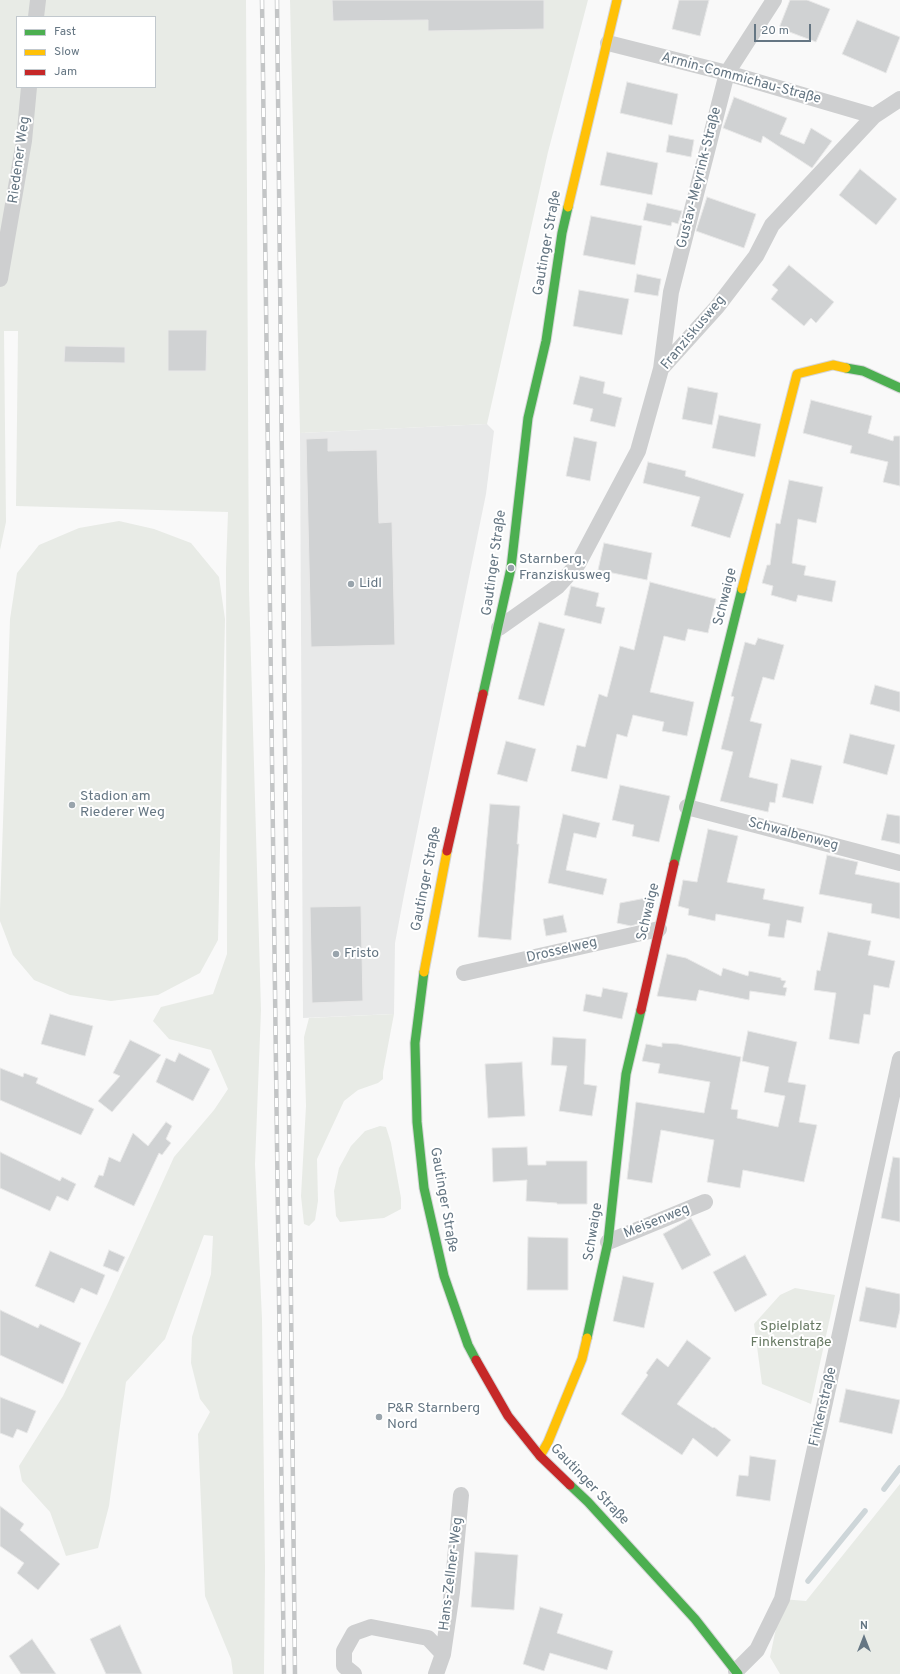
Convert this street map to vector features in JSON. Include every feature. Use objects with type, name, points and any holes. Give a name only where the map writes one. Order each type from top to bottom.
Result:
[{"type":"main road","name":"Gautinger Straße","points":[[617,0],[562,233],[546,341],[528,418],[511,568],[499,628],[452,824],[423,976],[415,1044],[417,1122],[424,1188],[434,1237],[455,1312],[468,1345],[508,1416],[540,1456],[588,1502],[690,1614],[737,1672]]},
{"type":"main road","name":"Schwaige","points":[[540,1456],[548,1442],[582,1359],[608,1242],[626,1074],[687,807],[797,374],[833,365],[863,371],[900,388]]},
{"type":"street","points":[[36,16],[38,0]]},
{"type":"street","name":"Gustav-Meyrink-Straße","points":[[661,369],[671,292],[727,73],[774,0]]},
{"type":"street","name":"Armin-Commichau-Straße","points":[[608,43],[727,73],[874,116]]},
{"type":"street","name":"Riedener Weg","points":[[0,280],[24,141],[29,88]]},
{"type":"street","name":"Franziskusweg","points":[[499,628],[558,586],[578,564],[638,451],[661,369],[717,307],[756,256],[772,225],[874,116],[900,98]]},
{"type":"street","name":"Schwalbenweg","points":[[687,807],[900,863]]},
{"type":"street","name":"Drosselweg","points":[[464,973],[659,929]]},
{"type":"street","name":"Finkenstraße","points":[[737,1672],[757,1650],[782,1599],[900,1060]]},
{"type":"street","name":"Meisenweg","points":[[608,1242],[705,1202]]},
{"type":"street","name":"Hans-Zellner-Weg","points":[[436,1674],[443,1654],[458,1546],[461,1495]]},
{"type":"street","name":"Hans-Zellner-Weg","points":[[354,1674],[344,1666],[344,1651],[354,1633],[371,1627],[428,1638],[443,1654]]},
{"type":"shaded area","points":[[487,424],[494,431],[486,494],[395,943],[394,1014],[303,1018],[300,433]]},
{"type":"green space","points":[[0,0],[246,0],[249,589],[261,1010],[255,1164],[262,1319],[265,1568],[264,1674],[233,1674],[231,1659],[205,1596],[198,1434],[210,1412],[200,1399],[191,1363],[192,1337],[211,1274],[213,1236],[204,1235],[165,1339],[126,1382],[109,1506],[98,1548],[66,1556],[50,1512],[22,1481],[19,1466],[63,1396],[108,1303],[174,1157],[214,1110],[228,1089],[211,1050],[169,1039],[153,1021],[161,1007],[213,994],[227,954],[226,568],[228,512],[16,506],[18,331],[4,331],[6,522],[0,550]]},
{"type":"green space","points":[[290,0],[588,0],[548,152],[487,424],[300,433]]},
{"type":"green space","points":[[119,521],[154,529],[191,543],[219,577],[225,619],[218,940],[200,973],[158,995],[111,1001],[70,995],[34,980],[13,955],[0,921],[0,909],[10,619],[17,573],[39,545],[79,528]]},
{"type":"green space","points":[[394,1014],[383,1079],[378,1083],[358,1090],[344,1101],[317,1159],[318,1201],[315,1220],[309,1226],[304,1224],[301,1196],[306,1106],[304,1037],[309,1018]]},
{"type":"green space","points":[[380,1126],[386,1127],[391,1143],[401,1198],[401,1209],[384,1218],[340,1222],[336,1216],[334,1191],[339,1168],[351,1146],[365,1131]]},
{"type":"green space","name":"Spielplatz Finkenstraße","points":[[795,1288],[835,1295],[811,1404],[762,1384],[754,1324],[780,1295]]},
{"type":"green space","points":[[900,1484],[900,1674],[780,1674],[770,1657],[782,1599],[806,1601]]},
{"type":"building","points":[[332,0],[544,0],[544,29],[428,31],[428,20],[333,21]]},
{"type":"building","points":[[679,0],[709,0],[700,36],[672,29]]},
{"type":"building","points":[[790,0],[807,0],[830,9],[816,42],[779,28]]},
{"type":"building","points":[[857,20],[900,37],[886,73],[842,54]]},
{"type":"building","points":[[627,82],[678,94],[672,125],[620,113]]},
{"type":"building","points":[[734,97],[787,118],[780,134],[804,144],[811,128],[832,141],[812,168],[763,136],[761,143],[723,128]]},
{"type":"building","points":[[669,135],[694,140],[691,157],[666,152]]},
{"type":"building","points":[[607,152],[658,163],[652,195],[600,185]]},
{"type":"building","points":[[860,169],[897,199],[876,225],[839,195]]},
{"type":"building","points":[[707,197],[756,214],[744,248],[696,231]]},
{"type":"building","points":[[647,203],[682,211],[678,224],[672,222],[671,226],[643,220]]},
{"type":"building","points":[[591,216],[642,226],[635,265],[583,255]]},
{"type":"building","points":[[789,265],[834,302],[816,323],[811,318],[804,326],[771,299],[778,290],[772,285]]},
{"type":"building","points":[[637,274],[661,279],[658,296],[634,292]]},
{"type":"building","points":[[579,290],[629,299],[622,335],[573,326]]},
{"type":"building","points":[[168,330],[207,330],[206,371],[168,371]]},
{"type":"building","points":[[65,346],[125,347],[125,363],[64,362]]},
{"type":"building","points":[[580,376],[605,382],[603,393],[622,398],[615,427],[590,421],[593,409],[573,404]]},
{"type":"building","points":[[688,387],[718,393],[712,425],[682,419]]},
{"type":"building","points":[[811,400],[872,416],[868,433],[893,441],[894,436],[900,436],[900,486],[883,482],[888,462],[850,453],[852,446],[803,433]]},
{"type":"building","points":[[719,415],[761,424],[755,457],[712,448]]},
{"type":"building","points":[[574,437],[597,442],[590,481],[566,476]]},
{"type":"building","name":"Lidl","points":[[328,438],[328,451],[377,450],[379,523],[392,522],[395,645],[311,647],[306,439]]},
{"type":"building","points":[[648,462],[686,471],[685,476],[744,494],[730,538],[691,526],[700,497],[643,483]]},
{"type":"building","points":[[789,480],[823,487],[816,523],[798,519],[792,563],[806,566],[804,575],[836,581],[832,602],[798,595],[796,602],[771,595],[773,586],[762,583],[767,565],[770,565],[776,523],[780,524]]},
{"type":"building","points":[[604,543],[652,553],[647,580],[598,570]]},
{"type":"building","points":[[650,582],[716,599],[708,633],[688,629],[685,641],[664,636],[650,692],[694,702],[687,736],[662,731],[664,722],[633,715],[627,737],[617,734],[607,779],[571,771],[577,745],[585,747],[599,694],[607,697],[620,646],[634,650]]},
{"type":"building","points":[[571,586],[599,593],[596,606],[605,608],[601,624],[564,615]]},
{"type":"building","points":[[539,622],[565,629],[544,706],[518,699]]},
{"type":"building","points":[[758,638],[784,645],[774,680],[763,677],[750,721],[762,724],[749,777],[778,784],[775,803],[770,802],[768,812],[720,801],[733,752],[721,749],[734,697],[731,696],[745,642],[755,645]]},
{"type":"building","points":[[875,685],[900,692],[900,712],[870,704]]},
{"type":"building","points":[[850,734],[895,745],[887,775],[843,763]]},
{"type":"building","points":[[506,741],[536,749],[527,782],[497,774]]},
{"type":"building","points":[[791,759],[822,766],[813,804],[782,797]]},
{"type":"building","points":[[620,785],[670,796],[659,842],[632,836],[634,825],[612,820]]},
{"type":"building","points":[[490,804],[520,806],[517,844],[519,844],[511,940],[478,937]]},
{"type":"building","points":[[563,814],[600,823],[596,838],[574,833],[566,870],[607,879],[603,895],[548,883]]},
{"type":"building","points":[[887,814],[900,816],[900,844],[881,840]]},
{"type":"building","points":[[708,829],[738,836],[727,882],[765,889],[763,899],[804,907],[801,923],[787,920],[784,938],[768,936],[770,924],[716,914],[715,921],[688,915],[689,909],[678,906],[683,880],[697,882]]},
{"type":"building","points":[[827,855],[858,862],[855,874],[900,883],[900,919],[871,913],[872,904],[819,894]]},
{"type":"building","points":[[646,898],[641,923],[631,926],[617,923],[620,903]]},
{"type":"building","name":"Fristo","points":[[361,906],[363,1001],[312,1003],[310,907]]},
{"type":"building","points":[[563,915],[567,932],[546,936],[543,919]]},
{"type":"building","points":[[828,932],[871,941],[868,955],[895,961],[889,988],[874,985],[870,1015],[864,1014],[859,1044],[829,1039],[836,993],[814,990],[817,970],[820,971]]},
{"type":"building","points":[[667,954],[686,958],[721,976],[723,968],[748,976],[749,971],[781,978],[781,980],[786,981],[783,987],[787,988],[785,996],[750,991],[749,1000],[699,990],[696,1001],[657,996]]},
{"type":"building","points":[[603,988],[628,993],[622,1019],[583,1011],[586,994],[601,997]]},
{"type":"building","points":[[50,1014],[93,1026],[85,1056],[41,1044]]},
{"type":"building","points":[[748,1031],[797,1042],[788,1082],[806,1085],[799,1122],[817,1125],[804,1182],[743,1170],[740,1188],[707,1182],[714,1140],[661,1130],[652,1183],[627,1179],[636,1102],[704,1113],[710,1082],[658,1073],[660,1064],[642,1061],[646,1044],[662,1047],[662,1043],[678,1044],[741,1057],[731,1109],[738,1110],[737,1118],[778,1127],[785,1096],[764,1092],[769,1067],[742,1061]]},
{"type":"building","points":[[553,1037],[586,1039],[584,1084],[597,1086],[592,1116],[559,1111],[567,1066],[551,1065]]},
{"type":"building","points":[[130,1040],[161,1055],[112,1112],[98,1101],[120,1076],[113,1073]]},
{"type":"building","points":[[179,1053],[210,1069],[193,1101],[156,1082],[166,1058],[175,1062]]},
{"type":"building","points":[[522,1062],[525,1116],[488,1118],[485,1064]]},
{"type":"building","points":[[0,1068],[23,1077],[24,1073],[38,1078],[36,1083],[94,1109],[81,1135],[0,1100]]},
{"type":"building","points":[[166,1122],[172,1126],[166,1139],[171,1143],[162,1155],[159,1153],[134,1206],[94,1187],[99,1175],[103,1176],[109,1157],[120,1162],[133,1133],[148,1146]]},
{"type":"building","points":[[527,1147],[528,1165],[546,1165],[546,1161],[587,1161],[587,1204],[557,1204],[526,1201],[527,1180],[493,1182],[492,1148]]},
{"type":"building","points":[[0,1152],[60,1181],[62,1177],[76,1184],[68,1201],[57,1196],[50,1211],[0,1188]]},
{"type":"building","points":[[893,1157],[900,1158],[900,1222],[881,1218]]},
{"type":"building","points":[[691,1218],[711,1255],[682,1270],[663,1234]]},
{"type":"building","points":[[528,1237],[568,1238],[568,1290],[527,1290]]},
{"type":"building","points":[[109,1250],[125,1257],[118,1272],[103,1266]]},
{"type":"building","points":[[50,1251],[105,1275],[97,1295],[81,1288],[74,1303],[35,1286]]},
{"type":"building","points":[[745,1255],[767,1295],[735,1312],[713,1272]]},
{"type":"building","points":[[623,1276],[654,1283],[644,1328],[613,1321]]},
{"type":"building","points":[[866,1287],[900,1294],[900,1310],[896,1328],[859,1321]]},
{"type":"building","points":[[0,1310],[38,1328],[40,1324],[81,1343],[63,1384],[0,1355]]},
{"type":"building","points":[[687,1340],[711,1358],[677,1404],[713,1428],[714,1427],[731,1440],[717,1457],[693,1438],[682,1455],[621,1414],[648,1375],[646,1373],[657,1358],[668,1367]]},
{"type":"building","points":[[846,1389],[900,1400],[892,1434],[839,1422]]},
{"type":"building","points":[[0,1397],[36,1411],[27,1433],[17,1429],[13,1438],[0,1433]]},
{"type":"building","points":[[750,1456],[776,1460],[770,1501],[736,1496],[739,1475],[748,1476]]},
{"type":"building","points":[[0,1506],[24,1524],[20,1530],[60,1564],[38,1590],[17,1573],[24,1563],[0,1546]]},
{"type":"building","points":[[475,1552],[518,1555],[514,1610],[471,1607]]},
{"type":"building","points":[[540,1607],[563,1614],[557,1633],[613,1651],[607,1670],[550,1653],[544,1671],[523,1664]]},
{"type":"building","points":[[120,1625],[142,1674],[106,1674],[90,1639]]},
{"type":"building","points":[[32,1639],[56,1674],[21,1674],[9,1656]]},
{"type":"waterway","points":[[884,1489],[900,1468]]},
{"type":"waterway","points":[[808,1581],[865,1511]]},
{"type":"railway","points":[[262,0],[284,1674]]},
{"type":"railway","points":[[277,0],[295,1674]]},
{"type":"traffic: fast","points":[[483,694],[511,568],[528,418],[546,341],[562,233],[568,207]]},
{"type":"traffic: fast","points":[[846,368],[863,371],[900,388]]},
{"type":"traffic: fast","points":[[674,864],[742,589]]},
{"type":"traffic: fast","points":[[424,972],[415,1043],[417,1122],[424,1188],[444,1276],[468,1345],[476,1360]]},
{"type":"traffic: fast","points":[[587,1338],[608,1242],[626,1074],[641,1010]]},
{"type":"traffic: fast","points":[[570,1485],[588,1502],[695,1619],[738,1674]]},
{"type":"traffic: slow","points":[[568,207],[617,0]]},
{"type":"traffic: slow","points":[[742,589],[797,374],[833,365],[846,368]]},
{"type":"traffic: slow","points":[[424,972],[447,851]]},
{"type":"traffic: slow","points":[[540,1456],[548,1442],[582,1359],[587,1338]]},
{"type":"traffic: jam","points":[[447,851],[483,694]]},
{"type":"traffic: jam","points":[[641,1010],[674,864]]},
{"type":"traffic: jam","points":[[476,1360],[508,1416],[540,1456],[570,1485]]},
{"type":"place","name":"Starnberg, Franziskusweg","points":[[511,568]]},
{"type":"place","name":"Lidl","points":[[351,584]]},
{"type":"place","name":"Stadion am Riederer Weg","points":[[72,805]]},
{"type":"place","name":"Fristo","points":[[336,954]]},
{"type":"place","name":"P&R Starnberg Nord","points":[[379,1417]]}]
